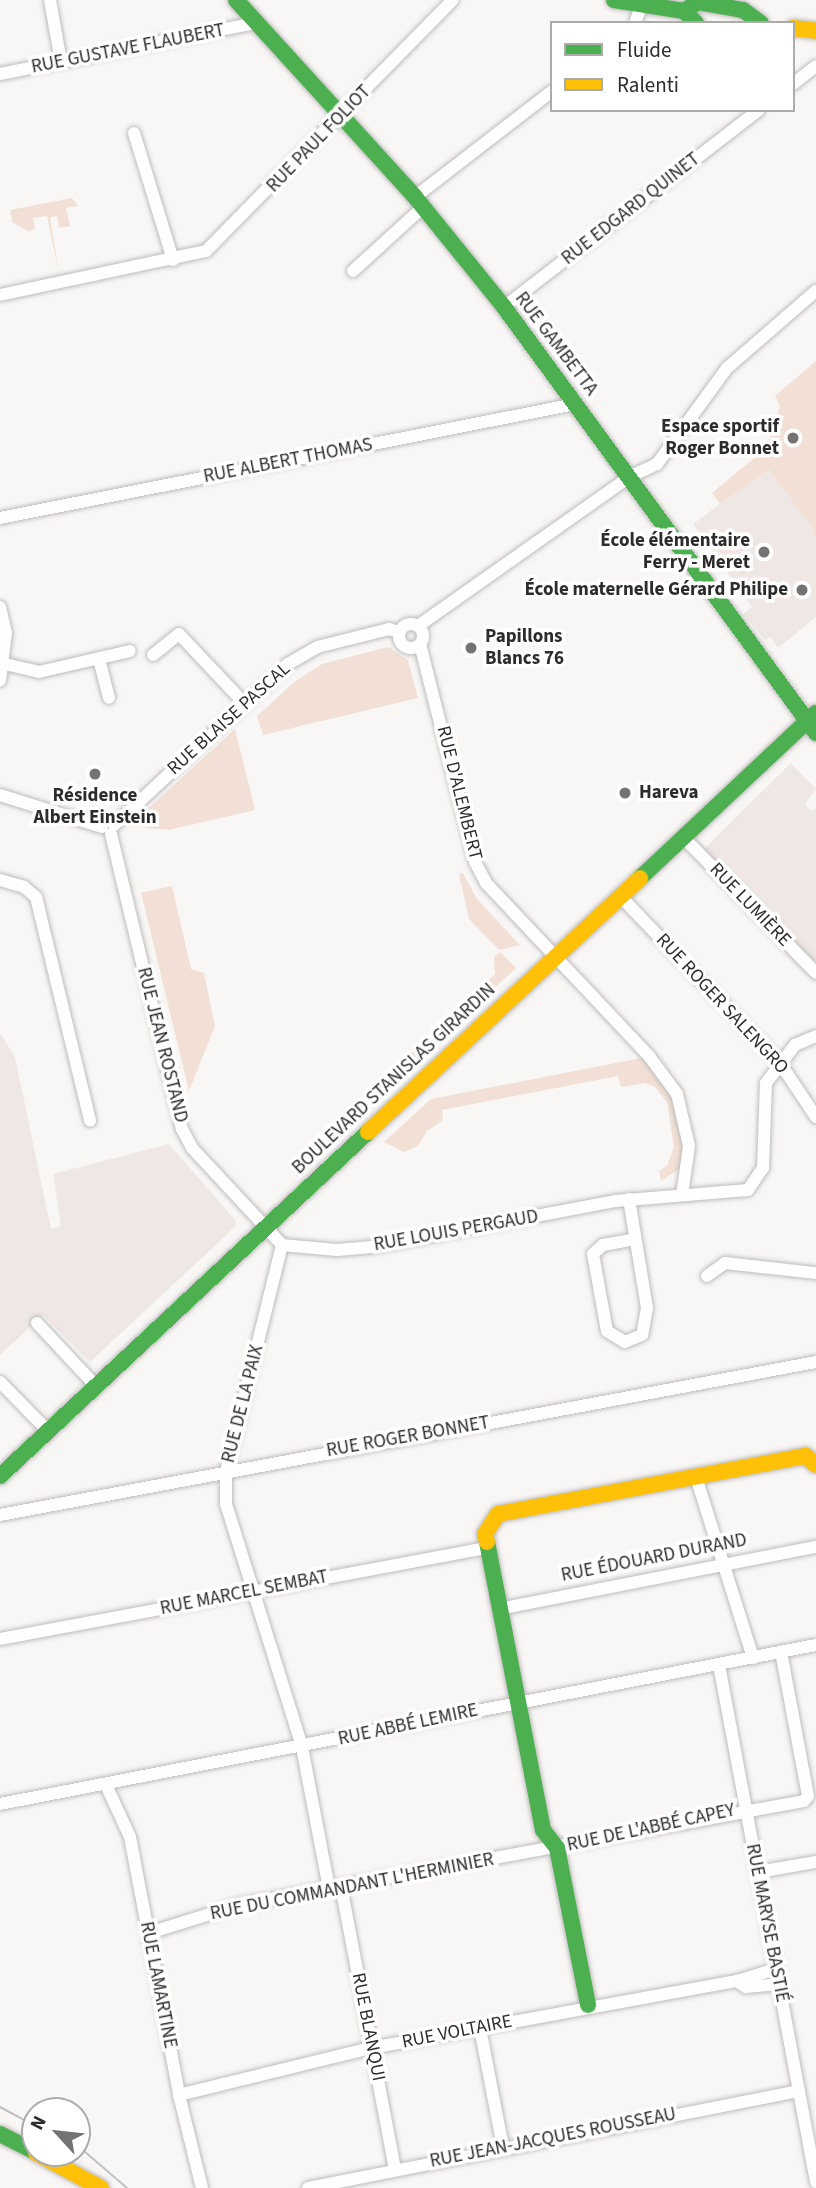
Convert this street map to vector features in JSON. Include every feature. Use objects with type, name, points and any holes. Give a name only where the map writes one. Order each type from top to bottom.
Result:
[{"type":"street","points":[[50,0],[61,62]]},
{"type":"street","name":"RUE GAMBETTA","points":[[236,0],[419,202],[503,307],[813,723]]},
{"type":"street","name":"RUE PAUL FOLIOT","points":[[0,295],[198,255],[220,239],[342,118],[453,0]]},
{"type":"street","points":[[614,0],[642,4],[685,5],[698,2],[743,10],[758,21]]},
{"type":"street","points":[[636,21],[642,4]]},
{"type":"street","points":[[685,5],[695,21]]},
{"type":"street","name":"RUE GUSTAVE FLAUBERT","points":[[0,74],[256,23]]},
{"type":"street","points":[[795,28],[816,31]]},
{"type":"street","points":[[795,82],[816,66]]},
{"type":"street","points":[[353,271],[419,202],[550,92]]},
{"type":"street","name":"RUE EDGARD QUINET","points":[[503,307],[756,112]]},
{"type":"street","points":[[134,133],[173,260]]},
{"type":"street","points":[[418,626],[629,477],[657,464],[727,368],[816,291]]},
{"type":"street","name":"RUE ALBERT THOMAS","points":[[0,518],[575,404]]},
{"type":"street","points":[[0,607],[5,664],[0,681]]},
{"type":"street","points":[[407,624],[418,626],[423,632],[420,644],[404,646],[399,632],[407,624]]},
{"type":"street","name":"RUE BLAISE PASCAL","points":[[109,828],[288,664],[317,647],[389,629],[399,632]]},
{"type":"street","points":[[153,655],[179,634],[244,703]]},
{"type":"street","name":"RUE D'ALEMBERT","points":[[420,644],[475,862],[486,883],[655,1063],[677,1094],[688,1146],[682,1195]]},
{"type":"street","points":[[5,664],[38,672],[130,651]]},
{"type":"street","points":[[99,659],[109,698]]},
{"type":"street","name":"BOULEVARD STANISLAS GIRARDIN","points":[[0,1476],[683,837],[813,723]]},
{"type":"street","points":[[0,795],[109,828]]},
{"type":"street","name":"RUE JEAN ROSTAND","points":[[109,828],[182,1129],[192,1148],[266,1227]]},
{"type":"street","name":"RUE LUMIÈRE","points":[[683,837],[816,973]]},
{"type":"street","points":[[0,880],[24,887],[36,897],[90,1121]]},
{"type":"street","name":"RUE ROGER SALENGRO","points":[[620,896],[780,1063],[816,1117]]},
{"type":"street","points":[[780,1063],[795,1045],[816,1036]]},
{"type":"street","name":"RUE LOUIS PERGAUD","points":[[282,1245],[337,1250],[372,1247],[629,1199],[732,1194],[748,1190],[757,1181],[762,1168],[766,1083],[780,1063]]},
{"type":"street","points":[[629,1199],[632,1240],[641,1263],[647,1308],[642,1335],[625,1342],[607,1331],[593,1254],[603,1245],[632,1240]]},
{"type":"street","points":[[266,1227],[282,1245]]},
{"type":"street","name":"RUE DE LA PAIX","points":[[282,1245],[226,1471],[226,1504],[302,1747]]},
{"type":"street","points":[[707,1276],[725,1263],[816,1273]]},
{"type":"street","points":[[37,1323],[96,1386]]},
{"type":"street","name":"RUE ROGER BONNET","points":[[0,1515],[816,1362]]},
{"type":"street","points":[[0,1382],[48,1431]]},
{"type":"street","points":[[588,2005],[557,1848],[542,1830],[485,1534],[498,1514],[806,1456],[816,1465]]},
{"type":"street","points":[[696,1477],[753,1658]]},
{"type":"street","name":"RUE ÉDOUARD DURAND","points":[[499,1609],[816,1547]]},
{"type":"street","name":"RUE MARCEL SEMBAT","points":[[0,1639],[488,1548]]},
{"type":"street","name":"RUE ABBÉ LEMIRE","points":[[0,1804],[816,1646]]},
{"type":"street","name":"RUE DE L'ABBÉ CAPEY","points":[[557,1848],[746,1808],[804,1801],[808,1796],[780,1652]]},
{"type":"street","name":"RUE MARYSE BASTIÉ","points":[[719,1665],[816,2182]]},
{"type":"street","name":"RUE BLANQUI","points":[[302,1747],[371,2048],[395,2168]]},
{"type":"street","name":"RUE LAMARTINE","points":[[106,1785],[130,1837],[179,2095],[202,2188]]},
{"type":"street","name":"RUE DU COMMANDANT L'HERMINIER","points":[[149,1933],[239,1905],[557,1848]]},
{"type":"street","points":[[758,1872],[816,1861]]},
{"type":"street","name":"RUE VOLTAIRE","points":[[179,2095],[371,2048],[588,2005],[737,1981],[776,1969]]},
{"type":"street","name":"RUE VOLTAIRE","points":[[737,1981],[746,1987],[779,1984]]},
{"type":"street","points":[[480,2028],[503,2147]]},
{"type":"street","name":"RUE JEAN-JACQUES ROUSSEAU","points":[[308,2188],[395,2168],[799,2091]]},
{"type":"street","points":[[0,2134],[21,2145]]},
{"type":"street","points":[[59,2167],[88,2185],[101,2188]]},
{"type":"shaded area","points":[[72,198],[78,206],[66,208],[70,226],[59,228],[57,216],[50,217],[59,274],[47,216],[33,218],[35,228],[29,232],[12,222],[10,210]]},
{"type":"shaded area","name":"Espace sportif Roger Bonnet","points":[[816,361],[816,533],[769,469],[720,504],[712,493],[766,448],[780,406],[775,396]]},
{"type":"shaded area","name":"École élémentaire Ferry - Meret","points":[[769,468],[816,533],[816,617],[778,648],[770,637],[765,640],[743,614],[752,607],[693,524]]},
{"type":"shaded area","points":[[388,647],[408,660],[418,698],[263,735],[257,716],[293,683],[322,664]]},
{"type":"shaded area","points":[[235,729],[255,810],[169,830],[129,826]]},
{"type":"shaded area","points":[[791,763],[816,789],[805,804],[812,811],[816,808],[816,962],[704,849]]},
{"type":"shaded area","points":[[463,873],[477,899],[520,945],[499,950],[469,919],[459,874]]},
{"type":"shaded area","points":[[172,886],[191,969],[204,973],[215,1026],[189,1091],[141,893]]},
{"type":"shaded area","points":[[500,952],[516,968],[441,1038],[417,1069],[409,1069],[391,1085],[383,1085],[383,1080],[495,974],[494,957]]},
{"type":"shaded area","points":[[0,1033],[15,1057],[51,1229],[61,1226],[53,1174],[169,1144],[236,1221],[235,1227],[90,1362],[43,1315],[0,1355]]},
{"type":"shaded area","points":[[641,1058],[670,1089],[685,1150],[679,1169],[661,1181],[659,1171],[667,1166],[674,1147],[667,1102],[655,1087],[645,1083],[621,1087],[618,1076],[442,1110],[443,1120],[427,1131],[418,1146],[404,1152],[384,1142],[431,1099]]},
{"type":"tram line","points":[[0,2107],[21,2118]]},
{"type":"tram line","points":[[91,2157],[127,2188]]},
{"type":"traffic: fast","points":[[236,0],[415,197],[504,307],[816,733]]},
{"type":"traffic: fast","points":[[614,0],[684,11],[698,2],[743,10],[758,21]]},
{"type":"traffic: fast","points":[[684,11],[694,21]]},
{"type":"traffic: fast","points":[[640,878],[816,713]]},
{"type":"traffic: fast","points":[[0,1476],[368,1132]]},
{"type":"traffic: fast","points":[[487,1542],[543,1830],[557,1848],[588,2005]]},
{"type":"traffic: fast","points":[[0,2134],[21,2145]]},
{"type":"traffic: slow","points":[[795,28],[816,31]]},
{"type":"traffic: slow","points":[[368,1132],[640,878]]},
{"type":"traffic: slow","points":[[487,1542],[485,1534],[498,1514],[806,1456],[816,1465]]},
{"type":"traffic: slow","points":[[62,2167],[101,2188]]},
{"type":"place","name":"Espace sportif Roger Bonnet","points":[[793,438]]},
{"type":"place","name":"École élémentaire Ferry - Meret","points":[[764,552]]},
{"type":"place","name":"École maternelle Gérard Philipe","points":[[802,590]]},
{"type":"place","name":"Papillons Blancs 76","points":[[471,648]]},
{"type":"place","name":"Résidence Albert Einstein","points":[[95,774]]},
{"type":"place","name":"Hareva","points":[[625,793]]}]
